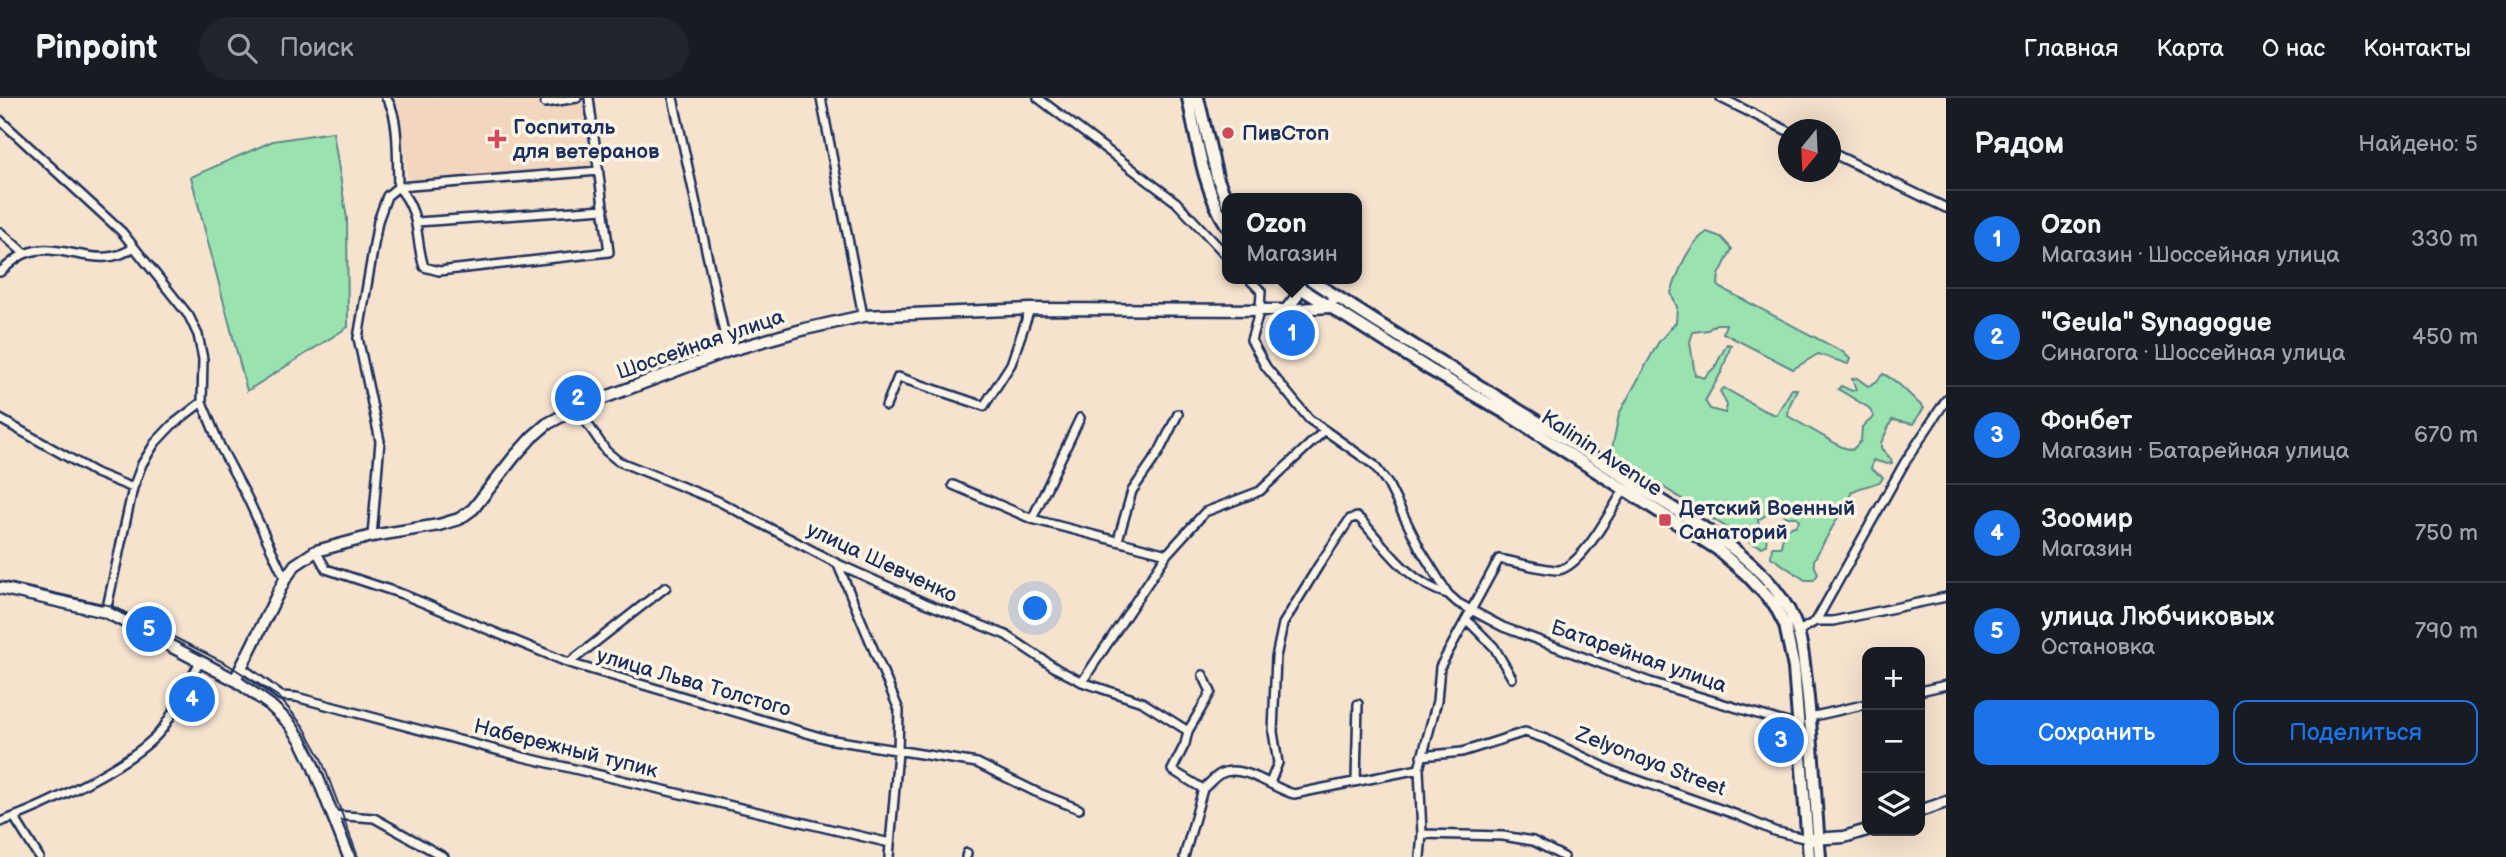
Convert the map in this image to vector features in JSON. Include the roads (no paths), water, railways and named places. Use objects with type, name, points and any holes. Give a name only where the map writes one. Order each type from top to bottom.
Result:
[{"type":"main road","points":[[1188,98],[1209,186],[1222,218]]},
{"type":"main road","points":[[1198,98],[1223,193]]},
{"type":"main road","points":[[1286,310],[1297,296],[1291,284]]},
{"type":"main road","name":"Kalinin Avenue","points":[[1295,284],[1507,414],[1717,550],[1747,575],[1774,604],[1785,625],[1790,643],[1813,839],[1820,857]]},
{"type":"main road","name":"Kalinin Avenue","points":[[1317,284],[1560,435],[1726,544],[1751,565],[1780,596],[1797,632],[1812,717],[1813,839],[1809,857]]},
{"type":"main road","points":[[1329,306],[1335,296]]},
{"type":"main road","name":"Шоссейная улица","points":[[236,680],[285,579],[295,565],[316,551],[372,536],[459,519],[473,509],[514,457],[547,424],[577,408],[728,351],[863,316],[1031,309],[1286,310],[1329,306]]},
{"type":"main road","points":[[0,588],[106,612],[236,680],[270,705],[289,723],[312,763],[349,857]]},
{"type":"main road","points":[[1925,809],[1946,802]]},
{"type":"main road","name":"Zelyonaya Street","points":[[1813,839],[1844,837],[1862,832]]},
{"type":"street","points":[[386,98],[391,103],[395,131],[398,187],[408,199],[417,222],[419,252],[424,267],[439,271],[609,252],[589,98]]},
{"type":"street","points":[[545,103],[577,98]]},
{"type":"street","points":[[673,98],[728,351]]},
{"type":"street","points":[[821,98],[863,316]]},
{"type":"street","points":[[1038,98],[1177,202],[1222,251]]},
{"type":"street","points":[[1727,99],[1778,126]]},
{"type":"street","points":[[0,120],[121,232],[190,316],[198,335],[203,359],[202,402],[220,446],[285,579]]},
{"type":"street","points":[[1841,157],[1946,208]]},
{"type":"street","points":[[372,536],[380,441],[358,338],[378,221],[387,197],[398,187],[599,171]]},
{"type":"street","points":[[417,222],[604,209]]},
{"type":"street","points":[[0,232],[24,253]]},
{"type":"street","points":[[0,272],[24,253],[46,249],[101,259],[125,253],[134,247]]},
{"type":"street","points":[[1254,284],[1261,291],[1260,309],[1251,340],[1266,368],[1309,419],[1374,465],[1388,484],[1420,549],[1448,594],[1470,611]]},
{"type":"street","points":[[886,406],[898,377],[984,406],[1011,364],[1031,309]]},
{"type":"street","points":[[1816,621],[1905,462],[1946,400]]},
{"type":"street","points":[[106,612],[132,488],[142,464],[155,443],[172,425],[202,402]]},
{"type":"street","name":"улица Шевченко","points":[[577,408],[606,451],[618,461],[718,502],[838,564],[1006,635],[1057,669],[1082,682],[1142,702],[1188,731]]},
{"type":"street","points":[[1118,540],[1132,491],[1159,452],[1178,414]]},
{"type":"street","points":[[1032,519],[1080,418]]},
{"type":"street","points":[[0,419],[96,473],[132,488]]},
{"type":"street","points":[[1082,682],[1167,554],[1205,512],[1261,491],[1325,430]]},
{"type":"street","points":[[953,485],[1032,519],[1167,554]]},
{"type":"street","points":[[1420,857],[1422,834],[1419,769],[1437,701],[1440,667],[1470,611],[1499,559],[1558,570],[1573,562],[1592,540],[1624,490]]},
{"type":"street","points":[[1270,783],[1278,763],[1273,732],[1276,657],[1283,624],[1350,519],[1357,517],[1416,579],[1435,591],[1448,594]]},
{"type":"street","name":"улица Льва Толстого","points":[[316,551],[326,569],[402,594],[569,663],[827,739],[977,763],[1036,792],[1079,809]]},
{"type":"street","points":[[838,564],[898,710],[898,752],[889,857]]},
{"type":"street","points":[[569,663],[666,587]]},
{"type":"street","points":[[1797,632],[1816,621],[1833,621],[1946,597]]},
{"type":"street","name":"Батарейная улица","points":[[1470,611],[1503,628],[1650,682],[1798,726]]},
{"type":"street","points":[[1466,619],[1494,647],[1512,678]]},
{"type":"street","points":[[0,822],[64,793],[127,759],[162,729],[200,662]]},
{"type":"street","name":"Набережный тупик","points":[[241,667],[281,696],[296,697],[523,757],[890,843]]},
{"type":"street","points":[[1203,675],[1211,692],[1188,731],[1185,744],[1172,770],[1203,789]]},
{"type":"street","points":[[1925,690],[1946,685]]},
{"type":"street","points":[[1356,780],[1358,704]]},
{"type":"street","points":[[1812,717],[1862,705]]},
{"type":"street","name":"Zelyonaya Street","points":[[1422,756],[1462,752],[1525,732],[1546,739],[1615,772],[1737,815],[1774,831],[1813,839]]},
{"type":"street","points":[[1184,857],[1203,789],[1220,773],[1258,776],[1285,792],[1294,794],[1419,769]]},
{"type":"street","points":[[332,815],[374,818],[444,857]]},
{"type":"street","points":[[14,817],[38,857]]},
{"type":"street","points":[[1422,834],[1503,836],[1533,841],[1564,857]]},
{"type":"tram line","points":[[0,581],[112,606],[227,664],[279,697],[304,727],[321,758],[358,857]]},
{"type":"place","name":"ПивСтоп","points":[[1228,133]]},
{"type":"place","name":"Госпиталь для ветеранов","points":[[497,139]]},
{"type":"place","name":"Ozon","points":[[1292,333]]},
{"type":"place","name":"\"Geula\" Synagogue","points":[[578,398]]},
{"type":"place","name":"Детский Военный Санаторий","points":[[1665,520]]},
{"type":"place","name":"улица Любчиковых","points":[[149,629]]},
{"type":"place","name":"Зоомир","points":[[192,699]]},
{"type":"place","name":"Фонбет","points":[[1781,740]]}]
